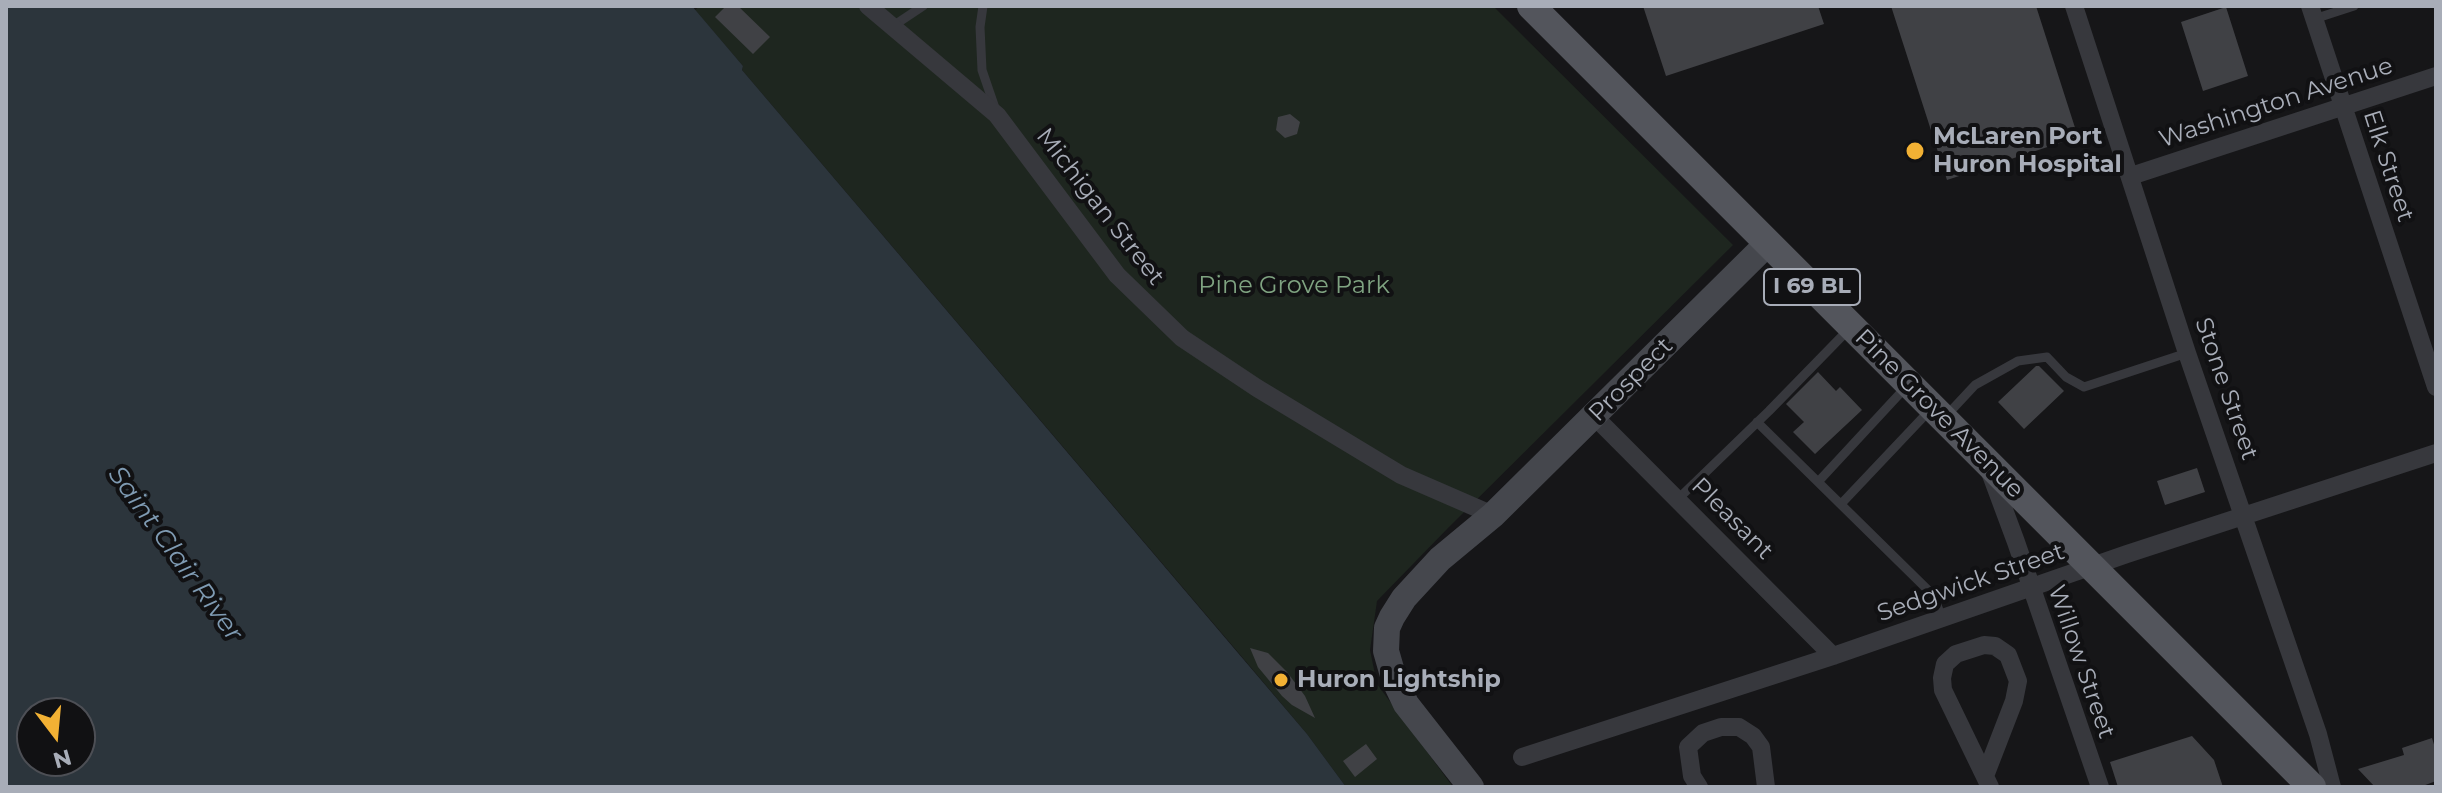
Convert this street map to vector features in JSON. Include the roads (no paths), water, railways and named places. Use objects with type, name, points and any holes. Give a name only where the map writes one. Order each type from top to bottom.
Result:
[{"type":"main road","name":"Pine Grove Avenue","points":[[1531,6],[2312,787]]},
{"type":"street","name":"Michigan Street","points":[[868,6],[997,115],[1117,275],[1182,338],[1257,388],[1401,475],[1493,515]]},
{"type":"street","name":"Stone Street","points":[[2074,6],[2187,353],[2318,734],[2332,787]]},
{"type":"street","name":"Elk Street","points":[[2312,12],[2436,387]]},
{"type":"street","name":"Washington Avenue","points":[[2131,176],[2436,76]]},
{"type":"street","name":"Prospect","points":[[1471,787],[1406,704],[1394,679],[1386,651],[1387,628],[1404,598],[1440,559],[1493,515],[1595,417],[1768,243]]},
{"type":"street","name":"Pleasant","points":[[1595,417],[1833,656]]},
{"type":"street","name":"Sedgwick Street","points":[[1522,757],[2031,591],[2244,515],[2436,453]]},
{"type":"street","name":"Willow Street","points":[[1986,462],[2100,787]]},
{"type":"street","points":[[1984,645],[1995,646],[2008,655],[2018,681],[1987,781],[1943,690],[1942,678],[1945,664],[1956,654],[1984,645]]},
{"type":"street","points":[[1699,787],[1692,776],[1688,747],[1703,733],[1721,727],[1739,727],[1753,736],[1761,747],[1766,787]]},
{"type":"lane","points":[[892,27],[923,6]]},
{"type":"lane","points":[[983,6],[980,27],[982,70],[997,115]]},
{"type":"lane","points":[[2312,12],[2354,6]]},
{"type":"lane","points":[[1678,499],[1851,326]]},
{"type":"lane","points":[[1841,504],[1938,413],[1975,385],[2018,361],[2047,357],[2066,377],[2084,387],[2187,353]]},
{"type":"lane","points":[[1818,482],[1909,384]]},
{"type":"lane","points":[[1757,422],[1933,595],[1942,618]]},
{"type":"water","name":"Saint Clair River","points":[[6,6],[692,6],[743,66],[742,70],[1307,734],[1346,787],[6,787]]},
{"type":"place","name":"McLaren Port Huron Hospital","points":[[1915,151]]},
{"type":"place","name":"Huron Lightship","points":[[1281,680]]},
{"type":"park label","name":"Pine Grove Park","points":[[1294,286]]}]
